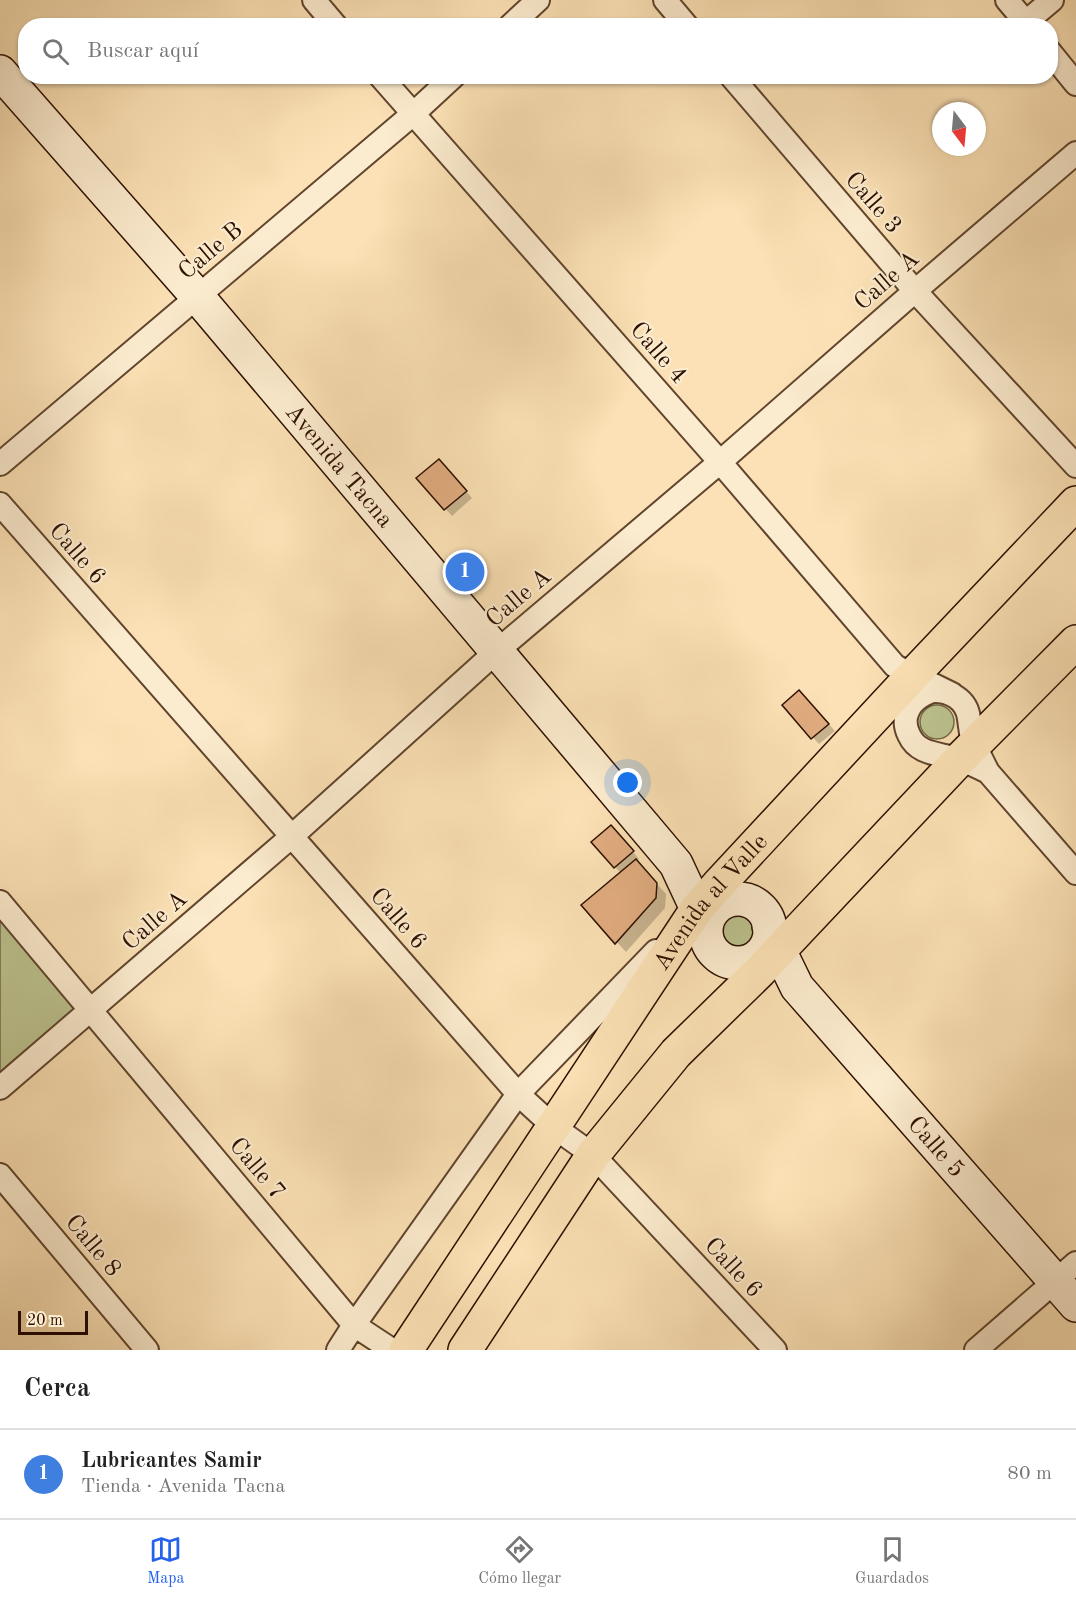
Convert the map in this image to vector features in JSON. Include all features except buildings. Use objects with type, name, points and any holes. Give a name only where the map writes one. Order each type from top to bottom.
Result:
[{"type":"main road","name":"Avenida Tacna","points":[[0,72],[197,296],[676,864],[702,923],[709,946],[715,954],[732,963],[760,942],[718,885],[676,864]]},
{"type":"main road","name":"Avenida al Valle","points":[[406,1350],[554,1127],[702,923],[718,885],[1076,503]]},
{"type":"main road","points":[[465,1350],[593,1155],[676,1053],[760,942],[967,752],[1076,642]]},
{"type":"main road","points":[[702,923],[706,927],[714,910],[722,903],[742,900],[760,942]]},
{"type":"main road","name":"Calle 5","points":[[760,942],[797,987],[1065,1272],[1076,1305]]},
{"type":"street","points":[[314,0],[329,18]]},
{"type":"street","points":[[519,18],[538,0]]},
{"type":"street","points":[[665,0],[680,18]]},
{"type":"street","points":[[1007,0],[1023,18]]},
{"type":"street","points":[[1034,18],[1052,0]]},
{"type":"street","points":[[1058,62],[1076,84]]},
{"type":"street","name":"Calle 4","points":[[387,84],[720,462],[904,687],[952,694]]},
{"type":"street","name":"Calle B","points":[[0,464],[413,114],[445,84]]},
{"type":"street","name":"Calle 3","points":[[738,84],[915,291],[1076,466]]},
{"type":"street","name":"Calle A","points":[[0,1088],[291,837],[497,651],[720,462],[1076,153]]},
{"type":"street","name":"Calle 6","points":[[0,504],[518,1094],[554,1127],[593,1155],[775,1350]]},
{"type":"street","points":[[904,687],[909,709],[914,701],[932,691],[952,694],[960,700],[969,718],[967,752],[1076,873]]},
{"type":"street","points":[[904,687],[906,728],[915,745],[932,754],[967,752]]},
{"type":"street","name":"Calle 7","points":[[0,902],[354,1324],[393,1350]]},
{"type":"street","points":[[338,1350],[354,1324],[518,1094],[702,923]]},
{"type":"street","name":"Calle 8","points":[[0,1175],[147,1350]]},
{"type":"street","points":[[976,1350],[1065,1272]]},
{"type":"green space","points":[[937,705],[949,710],[954,722],[949,734],[937,739],[925,734],[920,722],[925,710]]},
{"type":"green space","points":[[738,912],[750,917],[755,929],[750,941],[738,946],[726,941],[721,929],[726,917]]},
{"type":"green space","points":[[0,919],[80,1011],[0,1080]]},
{"type":"place","name":"Lubricantes Samir","points":[[465,572]]}]
